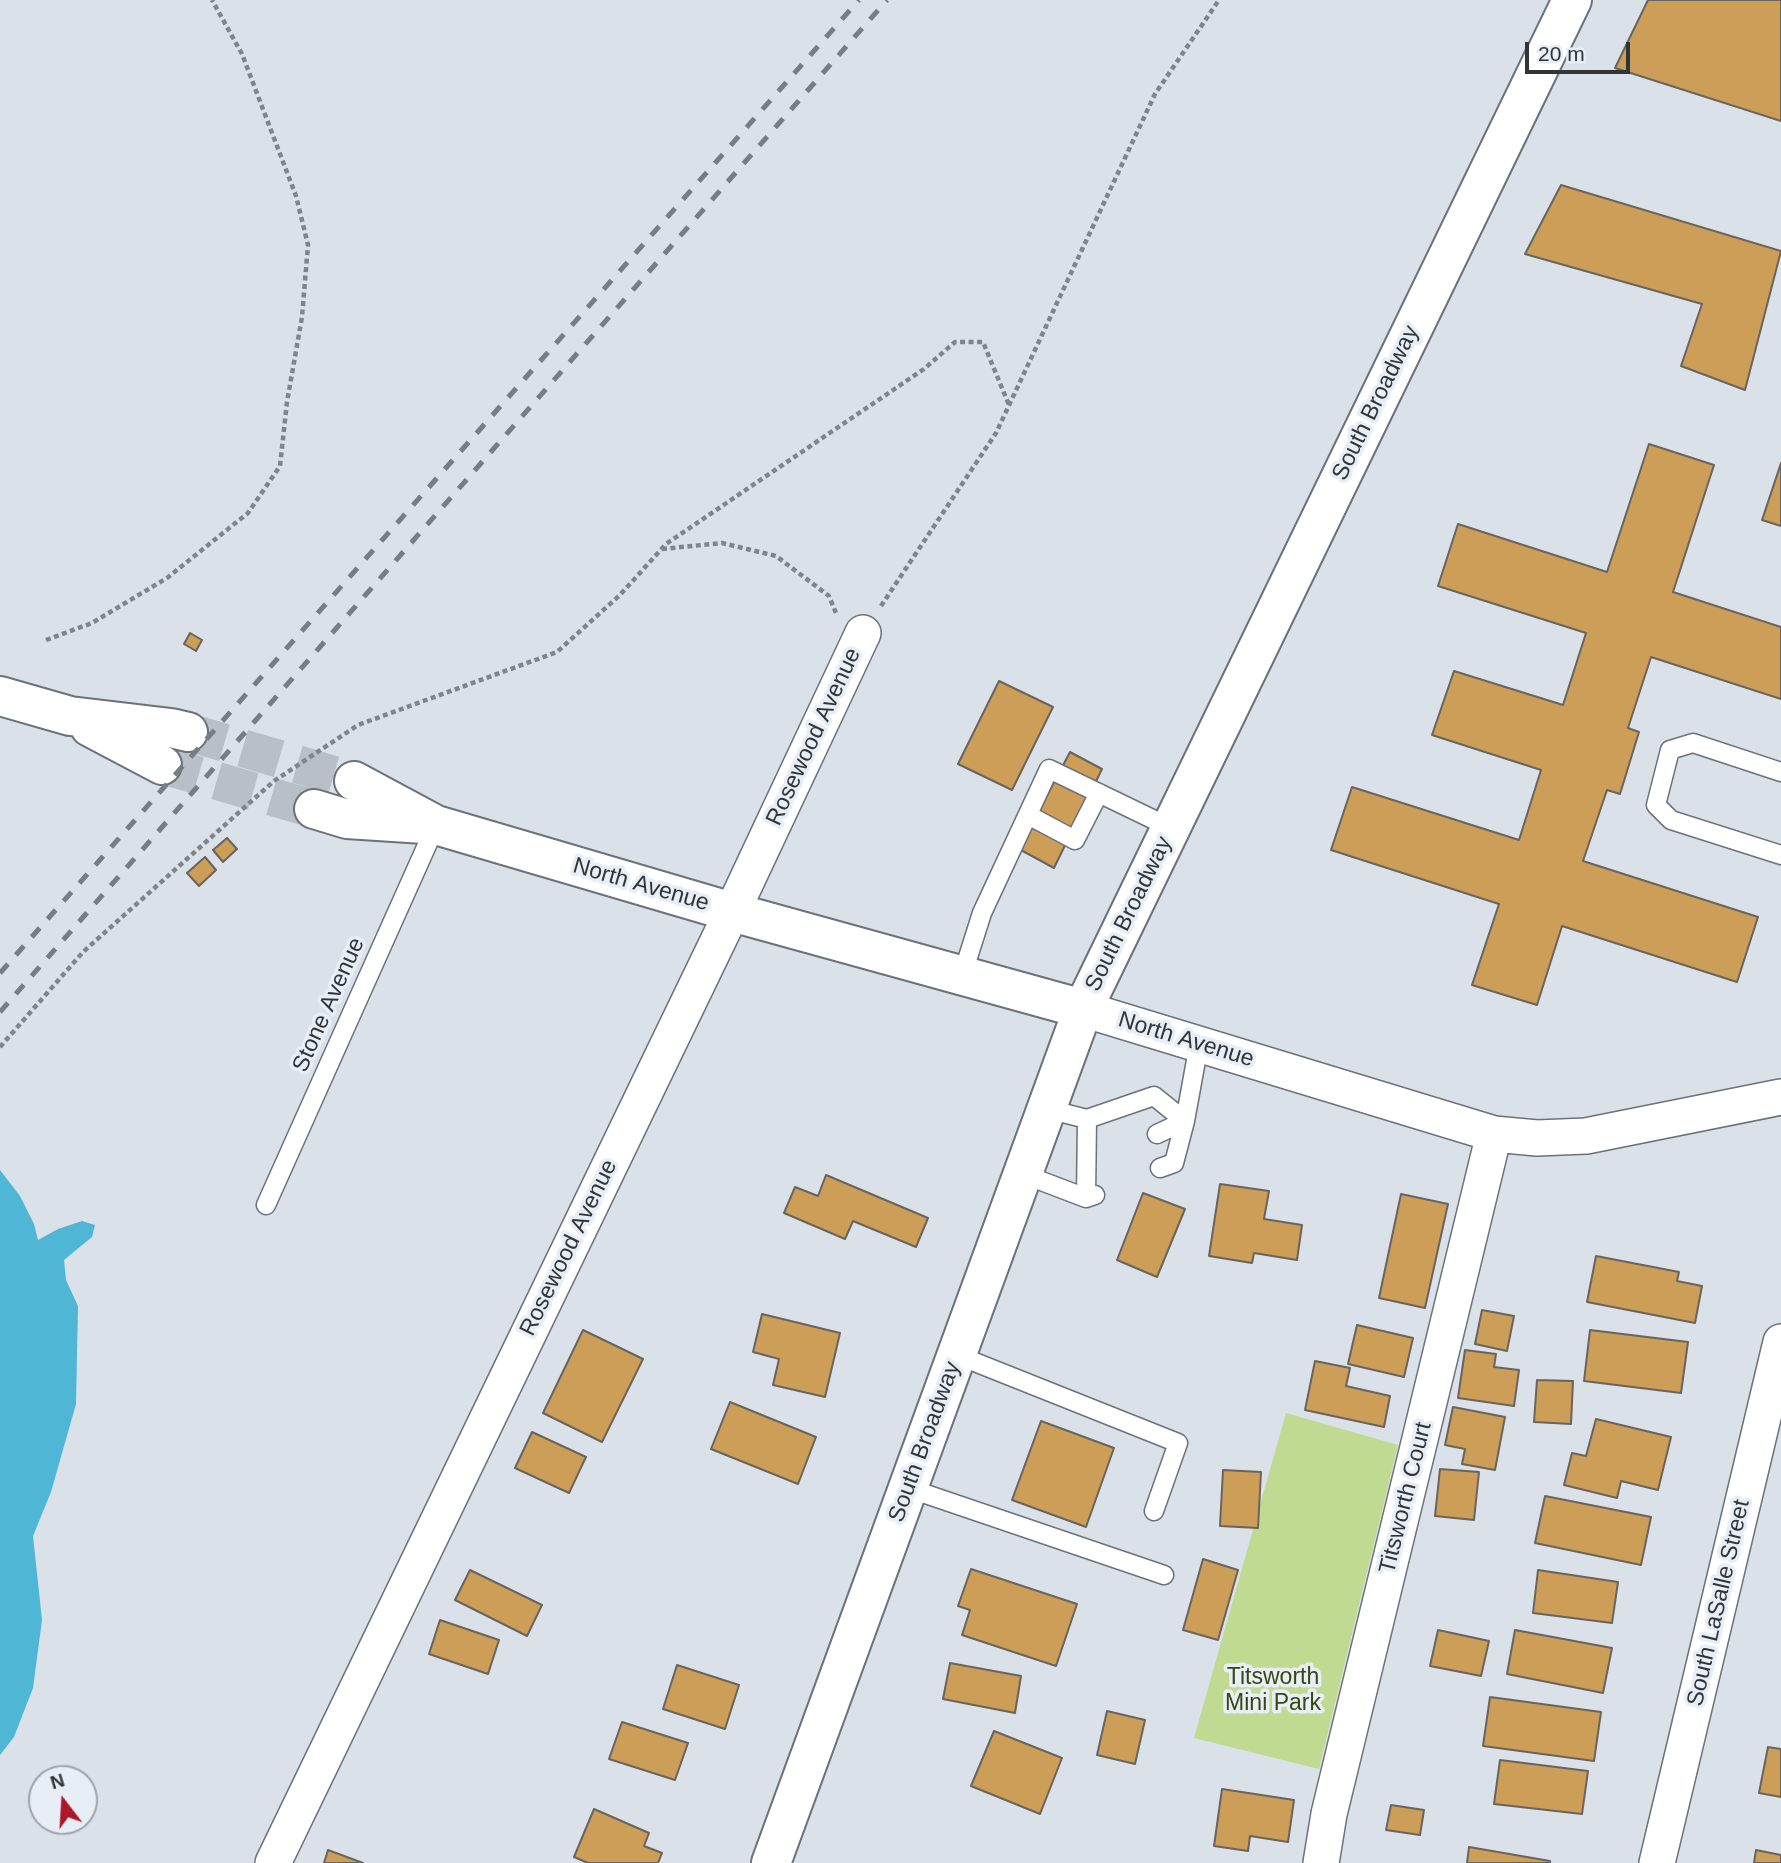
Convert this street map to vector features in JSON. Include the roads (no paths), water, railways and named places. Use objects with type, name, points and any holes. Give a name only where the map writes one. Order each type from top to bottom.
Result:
[{"type":"street","name":"South Broadway","points":[[771,1863],[1083,1009],[1572,0]]},
{"type":"street","name":"Rosewood Avenue","points":[[272,1863],[732,912],[858,643]]},
{"type":"street","points":[[0,696],[70,716],[188,732]]},
{"type":"street","points":[[70,716],[162,765]]},
{"type":"street","name":"North Avenue","points":[[354,781],[436,825],[732,912],[1083,1009],[1494,1134],[1537,1138],[1586,1136],[1781,1097]]},
{"type":"street","name":"North Avenue","points":[[314,809],[347,819],[436,825]]},
{"type":"street","name":"Titsworth Court","points":[[1321,1863],[1332,1800],[1494,1134]]},
{"type":"street","name":"South LaSalle Street","points":[[1657,1863],[1781,1342]]},
{"type":"lane","points":[[1781,772],[1693,743],[1670,750],[1656,805],[1671,820],[1781,855]]},
{"type":"lane","points":[[962,975],[982,913],[1049,769],[1171,828]]},
{"type":"lane","points":[[1028,815],[1075,840],[1098,793]]},
{"type":"lane","name":"Stone Avenue","points":[[266,1205],[436,825]]},
{"type":"lane","points":[[1160,1168],[1174,1163],[1185,1121],[1199,1044]]},
{"type":"lane","points":[[1047,1109],[1087,1119],[1154,1096],[1185,1121]]},
{"type":"lane","points":[[1023,1174],[1091,1196],[1087,1119]]},
{"type":"lane","points":[[1157,1134],[1185,1121]]},
{"type":"lane","points":[[957,1355],[1178,1443],[1154,1511]]},
{"type":"lane","points":[[908,1488],[1164,1575]]},
{"type":"water","points":[[0,1170],[20,1196],[34,1224],[38,1240],[58,1229],[82,1221],[95,1225],[92,1237],[64,1260],[66,1280],[78,1306],[76,1404],[51,1492],[33,1536],[42,1620],[33,1688],[14,1737],[0,1755]]},
{"type":"tunnel","points":[[188,732],[354,781]]},
{"type":"tunnel","points":[[162,765],[314,809]]},
{"type":"railway","points":[[0,973],[859,0]]},
{"type":"railway","points":[[0,1012],[887,0]]},
{"type":"park label","name":"Titsworth Mini Park","points":[[1273,1691]]}]
